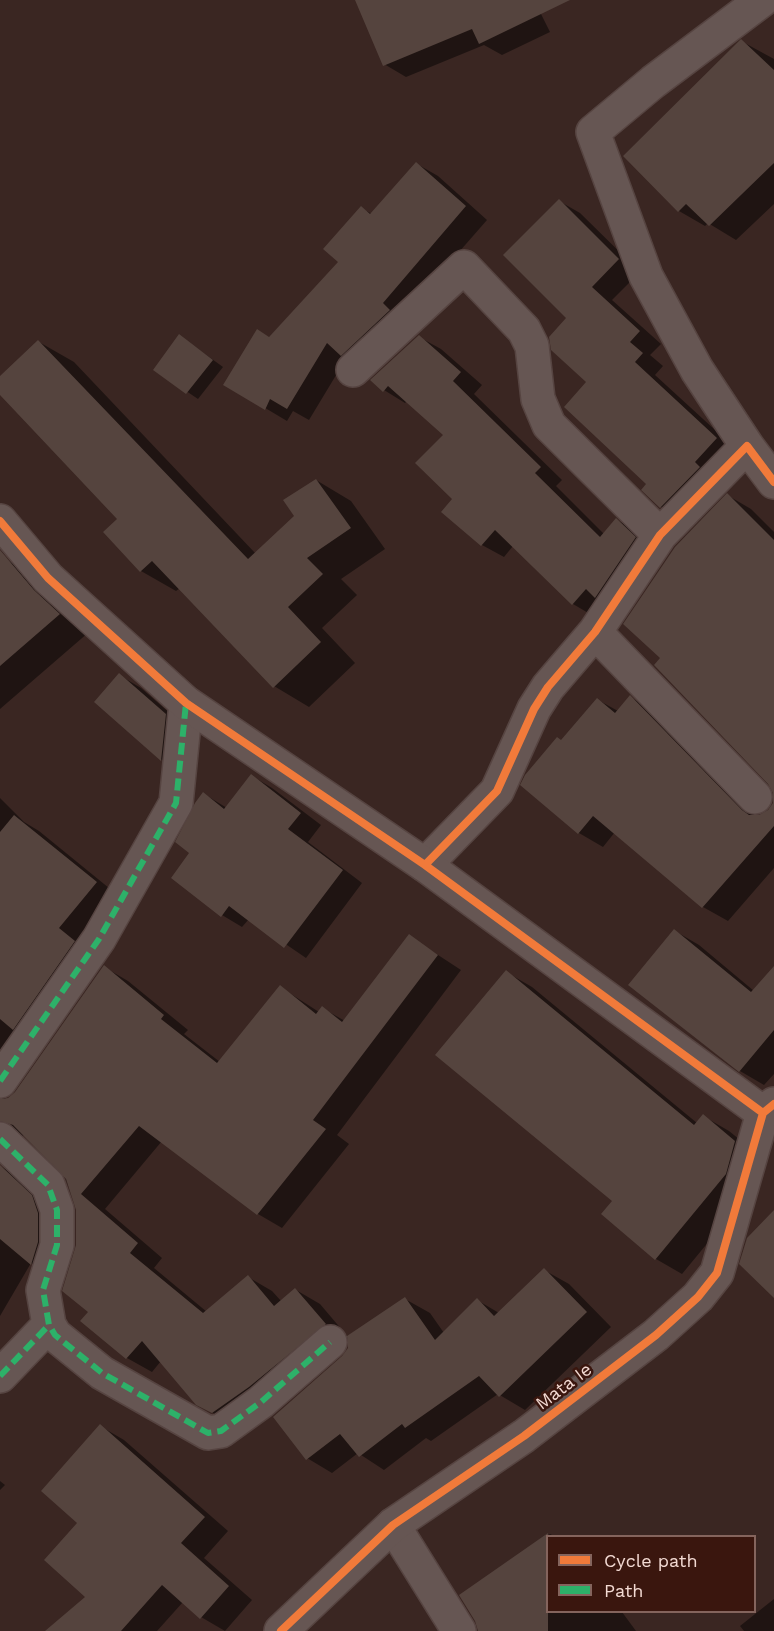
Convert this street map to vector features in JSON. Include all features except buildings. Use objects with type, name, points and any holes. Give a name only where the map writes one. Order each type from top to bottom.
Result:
[{"type":"street","points":[[762,0],[653,82],[593,132],[646,276],[697,370],[747,446],[774,482]]},
{"type":"street","points":[[353,370],[464,267],[524,330],[532,346],[538,399],[549,425],[660,535]]},
{"type":"street","points":[[425,865],[497,791],[534,709],[548,687],[595,632],[660,535],[747,446]]},
{"type":"street","points":[[0,521],[48,578],[186,703],[425,865],[768,1108]]},
{"type":"street","points":[[595,632],[755,797]]},
{"type":"street","points":[[0,1081],[99,939],[176,803],[186,703]]},
{"type":"street","name":"Mata Ie","points":[[281,1631],[393,1525],[524,1436],[657,1335],[698,1297],[717,1273],[768,1108]]},
{"type":"street","points":[[0,1139],[48,1185],[57,1210],[57,1245],[43,1290],[49,1325],[56,1335],[102,1373],[208,1433],[221,1431],[261,1402],[330,1342]]},
{"type":"street","points":[[0,1376],[49,1325]]},
{"type":"street","points":[[393,1525],[459,1631]]},
{"type":"marked path","points":[[0,1081],[99,939],[176,803],[186,703]]},
{"type":"marked path","points":[[0,1139],[48,1185],[57,1210],[57,1245],[43,1290],[49,1325],[55,1335],[102,1373],[208,1433],[221,1431],[261,1402],[330,1342]]},
{"type":"marked path","points":[[0,1376],[49,1325]]},
{"type":"cycle path","points":[[425,865],[497,791],[534,709],[548,687],[595,632],[660,535],[747,446],[774,482]]},
{"type":"cycle path","points":[[0,521],[48,578],[186,703],[425,865],[763,1113]]},
{"type":"cycle path","points":[[281,1631],[393,1525],[524,1436],[656,1335],[698,1297],[717,1273],[763,1113],[774,1104]]}]
